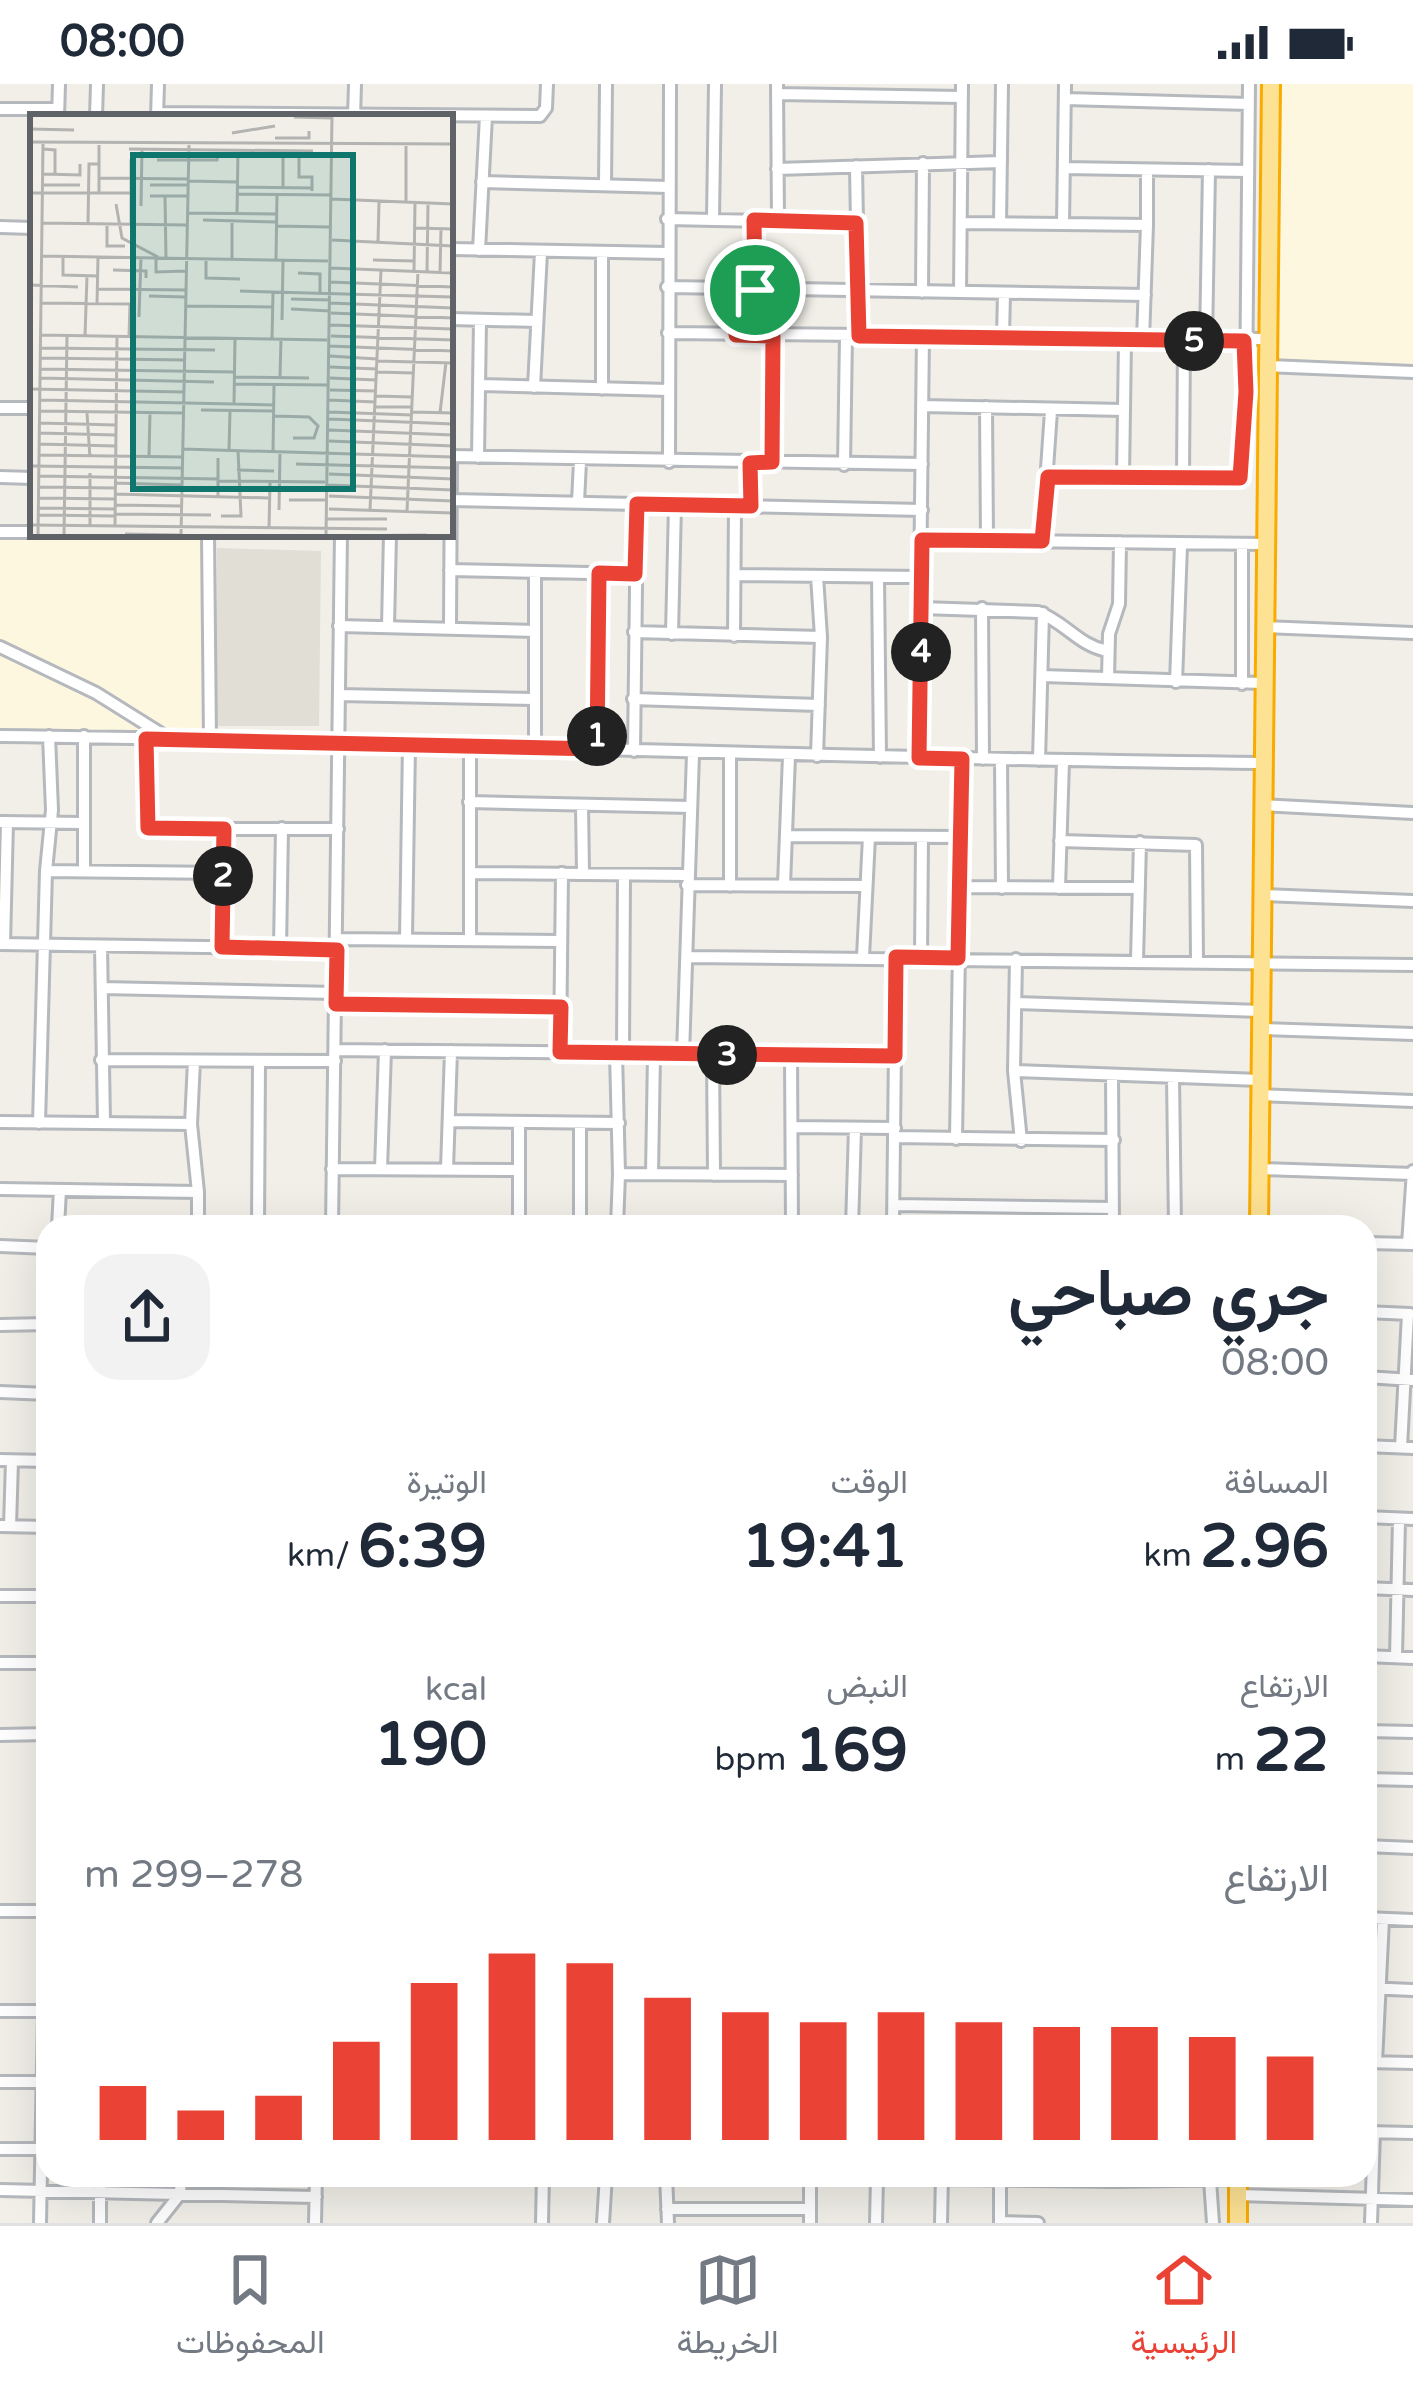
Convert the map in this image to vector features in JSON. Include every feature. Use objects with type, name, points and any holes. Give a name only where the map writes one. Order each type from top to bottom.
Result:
[{"type":"highway","points":[[1259,1215],[1271,84]]},
{"type":"highway","points":[[1238,2187],[1238,2223]]},
{"type":"street","points":[[0,109],[58,113],[59,84]]},
{"type":"street","points":[[96,114],[97,84]]},
{"type":"street","points":[[157,114],[158,84]]},
{"type":"street","points":[[354,114],[355,84]]},
{"type":"street","points":[[453,116],[541,116],[547,84]]},
{"type":"street","points":[[605,185],[606,84]]},
{"type":"street","points":[[669,462],[670,84]]},
{"type":"street","points":[[712,219],[715,84]]},
{"type":"street","points":[[1000,223],[1002,84]]},
{"type":"street","points":[[1063,224],[1065,84]]},
{"type":"street","points":[[1048,477],[1240,478],[1249,84]]},
{"type":"street","points":[[778,220],[777,89],[962,90],[960,292]]},
{"type":"street","points":[[1065,99],[1249,104]]},
{"type":"street","points":[[479,250],[486,116]]},
{"type":"street","points":[[777,169],[1001,162]]},
{"type":"street","points":[[922,292],[923,163]]},
{"type":"street","points":[[844,465],[859,292],[856,166]]},
{"type":"street","points":[[1064,169],[1248,171]]},
{"type":"street","points":[[1143,340],[1147,170]]},
{"type":"street","points":[[1206,341],[1209,170]]},
{"type":"street","points":[[482,182],[668,187]]},
{"type":"street","points":[[667,219],[856,223]]},
{"type":"street","points":[[754,220],[755,290]]},
{"type":"street","points":[[961,223],[1147,225]]},
{"type":"street","points":[[0,227],[30,228]]},
{"type":"street","points":[[453,249],[667,253]]},
{"type":"street","points":[[534,387],[541,251]]},
{"type":"street","points":[[602,253],[602,389]]},
{"type":"street","points":[[667,287],[1145,295]]},
{"type":"street","points":[[736,289],[736,335]]},
{"type":"street","points":[[1003,337],[1004,292]]},
{"type":"street","points":[[453,319],[537,321]]},
{"type":"street","points":[[478,457],[480,320]]},
{"type":"street","points":[[668,333],[1267,339]]},
{"type":"street","points":[[919,758],[923,335]]},
{"type":"street","points":[[772,462],[773,336]]},
{"type":"street","points":[[1123,477],[1125,340]]},
{"type":"street","points":[[1183,477],[1184,341]]},
{"type":"street","points":[[1267,366],[1413,372]]},
{"type":"street","points":[[481,385],[669,390]]},
{"type":"street","points":[[923,406],[1124,410]]},
{"type":"street","points":[[986,407],[987,541]]},
{"type":"street","points":[[1042,541],[1051,411]]},
{"type":"street","points":[[453,456],[922,464]]},
{"type":"street","points":[[578,502],[580,461]]},
{"type":"street","points":[[750,463],[751,506]]},
{"type":"street","points":[[1243,465],[1267,464]]},
{"type":"street","points":[[0,477],[30,478]]},
{"type":"street","points":[[453,500],[922,511]]},
{"type":"street","points":[[634,751],[637,504]]},
{"type":"street","points":[[672,634],[675,505]]},
{"type":"street","points":[[734,636],[735,506]]},
{"type":"street","points":[[208,537],[210,741]]},
{"type":"street","points":[[332,1215],[341,537]]},
{"type":"street","points":[[388,627],[390,537]]},
{"type":"street","points":[[450,627],[451,537]]},
{"type":"street","points":[[922,540],[1264,544]]},
{"type":"street","points":[[1108,678],[1107,651],[1119,604],[1120,542]]},
{"type":"street","points":[[1176,682],[1181,545]]},
{"type":"street","points":[[1242,684],[1243,546]]},
{"type":"street","points":[[450,570],[635,574]]},
{"type":"street","points":[[535,572],[535,748]]},
{"type":"street","points":[[597,749],[599,573]]},
{"type":"street","points":[[735,575],[922,577]]},
{"type":"street","points":[[817,576],[821,637],[817,756]]},
{"type":"street","points":[[878,577],[880,757]]},
{"type":"street","points":[[922,608],[1042,613],[1085,646],[1107,651]]},
{"type":"street","points":[[982,608],[983,758]]},
{"type":"street","points":[[1039,760],[1042,613]]},
{"type":"street","points":[[339,626],[535,631]]},
{"type":"street","points":[[1263,627],[1413,633]]},
{"type":"street","points":[[634,632],[821,637]]},
{"type":"street","points":[[0,647],[96,693],[171,740]]},
{"type":"street","points":[[1042,676],[1263,683]]},
{"type":"street","points":[[339,695],[534,699]]},
{"type":"street","points":[[633,699],[819,705]]},
{"type":"street","points":[[0,736],[1261,764]]},
{"type":"street","points":[[39,1123],[50,736]]},
{"type":"street","points":[[84,736],[84,871]]},
{"type":"street","points":[[146,739],[148,828],[338,829]]},
{"type":"street","points":[[406,938],[409,744]]},
{"type":"street","points":[[470,747],[470,939]]},
{"type":"street","points":[[683,1054],[693,754]]},
{"type":"street","points":[[730,755],[730,886]]},
{"type":"street","points":[[784,885],[789,756]]},
{"type":"street","points":[[956,1139],[962,759]]},
{"type":"street","points":[[1001,759],[1002,888]]},
{"type":"street","points":[[1059,888],[1063,760]]},
{"type":"street","points":[[469,802],[691,807]]},
{"type":"street","points":[[582,805],[583,873]]},
{"type":"street","points":[[1261,806],[1413,813]]},
{"type":"street","points":[[84,824],[3,822],[2,944],[280,948],[406,938],[560,941]]},
{"type":"street","points":[[280,948],[282,828]]},
{"type":"street","points":[[222,947],[224,829]]},
{"type":"street","points":[[787,836],[961,837]]},
{"type":"street","points":[[863,957],[868,837]]},
{"type":"street","points":[[921,958],[922,837]]},
{"type":"street","points":[[1060,841],[1190,843],[1198,848],[1197,961]]},
{"type":"street","points":[[1137,960],[1140,842]]},
{"type":"street","points":[[46,872],[224,874]]},
{"type":"street","points":[[560,1052],[562,873]]},
{"type":"street","points":[[470,874],[624,874],[730,886],[866,886]]},
{"type":"street","points":[[617,1215],[624,874]]},
{"type":"street","points":[[961,887],[1139,888]]},
{"type":"street","points":[[1262,895],[1413,901]]},
{"type":"street","points":[[101,946],[104,1122]]},
{"type":"street","points":[[687,957],[1413,965]]},
{"type":"street","points":[[894,1215],[896,957]]},
{"type":"street","points":[[1016,959],[1014,1071],[1021,1141]]},
{"type":"street","points":[[102,988],[561,1007]]},
{"type":"street","points":[[1016,1004],[1413,1034]]},
{"type":"street","points":[[101,1060],[259,1061],[385,1050],[895,1056]]},
{"type":"street","points":[[381,1169],[385,1050]]},
{"type":"street","points":[[447,1169],[451,1051]]},
{"type":"street","points":[[652,1174],[654,1054]]},
{"type":"street","points":[[713,1054],[714,1174]]},
{"type":"street","points":[[791,1056],[791,1215]]},
{"type":"street","points":[[194,1061],[190,1124],[198,1215]]},
{"type":"street","points":[[258,1215],[259,1061]]},
{"type":"street","points":[[1014,1071],[1173,1077],[1413,1101]]},
{"type":"street","points":[[1112,1076],[1113,1215]]},
{"type":"street","points":[[1173,1077],[1175,1215]]},
{"type":"street","points":[[448,1121],[619,1123]]},
{"type":"street","points":[[0,1122],[190,1124]]},
{"type":"street","points":[[519,1123],[519,1215]]},
{"type":"street","points":[[580,1124],[580,1215]]},
{"type":"street","points":[[793,1127],[956,1139],[1114,1140]]},
{"type":"street","points":[[853,1215],[855,1128]]},
{"type":"street","points":[[332,1169],[519,1171]]},
{"type":"street","points":[[1260,1169],[1413,1173],[1411,1244],[1377,1243]]},
{"type":"street","points":[[620,1174],[792,1175]]},
{"type":"street","points":[[0,1189],[199,1192]]},
{"type":"street","points":[[59,1215],[60,1190]]},
{"type":"street","points":[[895,1205],[1113,1208]]},
{"type":"street","points":[[0,1246],[36,1248]]},
{"type":"street","points":[[1377,1313],[1410,1314],[1407,1447],[1377,1446]]},
{"type":"street","points":[[0,1324],[36,1324]]},
{"type":"street","points":[[1377,1378],[1409,1380]]},
{"type":"street","points":[[0,1392],[36,1394]]},
{"type":"street","points":[[6,1461],[5,1526],[36,1527]]},
{"type":"street","points":[[1377,1518],[1413,1519]]},
{"type":"street","points":[[1396,1657],[1399,1519]]},
{"type":"street","points":[[1377,1588],[1413,1590]]},
{"type":"street","points":[[0,1596],[36,1596]]},
{"type":"street","points":[[1377,1657],[1413,1658]]},
{"type":"street","points":[[0,1663],[36,1663]]},
{"type":"street","points":[[1377,1731],[1413,1732]]},
{"type":"street","points":[[0,1735],[36,1734]]},
{"type":"street","points":[[1377,1779],[1413,1780]]},
{"type":"street","points":[[1377,1846],[1413,1848]]},
{"type":"street","points":[[0,1911],[36,1911]]},
{"type":"street","points":[[1377,1919],[1413,1920]]},
{"type":"street","points":[[1377,2007],[1384,1919]]},
{"type":"street","points":[[1379,1989],[1413,1990]]},
{"type":"street","points":[[0,2011],[36,2011]]},
{"type":"street","points":[[1377,2062],[1413,2063]]},
{"type":"street","points":[[0,2082],[36,2082]]},
{"type":"street","points":[[1377,2132],[1413,2133]]},
{"type":"street","points":[[0,2149],[36,2149]]},
{"type":"street","points":[[40,2187],[40,2223]]},
{"type":"street","points":[[100,2187],[100,2223]]},
{"type":"street","points":[[157,2223],[180,2187]]},
{"type":"street","points":[[315,2223],[316,2187]]},
{"type":"street","points":[[542,2223],[543,2187]]},
{"type":"street","points":[[602,2187],[603,2223]]},
{"type":"street","points":[[876,2223],[878,2187]]},
{"type":"street","points":[[941,2223],[942,2187]]},
{"type":"street","points":[[1000,2187],[1000,2222],[1038,2223]]},
{"type":"street","points":[[1210,2187],[1213,2223]]},
{"type":"street","points":[[1274,2187],[1413,2200]]},
{"type":"street","points":[[1371,2223],[1372,2187]]},
{"type":"street","points":[[0,2190],[316,2197]]},
{"type":"street","points":[[668,2216],[810,2216]]},
{"type":"shaded area","points":[[1282,84],[1413,84],[1413,366],[1274,362]]},
{"type":"shaded area","points":[[0,534],[201,538],[206,735],[0,731]]},
{"type":"shaded area","points":[[217,548],[321,551],[319,726],[215,726]]},
{"type":"route","points":[[754,220],[856,223],[859,336],[1244,341],[1240,478],[1048,477],[1042,541],[922,540],[919,758],[962,759],[958,958],[896,957],[895,1056],[560,1052],[561,1007],[336,1004],[337,950],[222,947],[224,829],[148,828],[146,739],[597,749],[599,573],[635,574],[637,504],[751,506],[750,463],[772,462],[773,336],[736,335],[736,289],[755,290],[754,220]]}]
